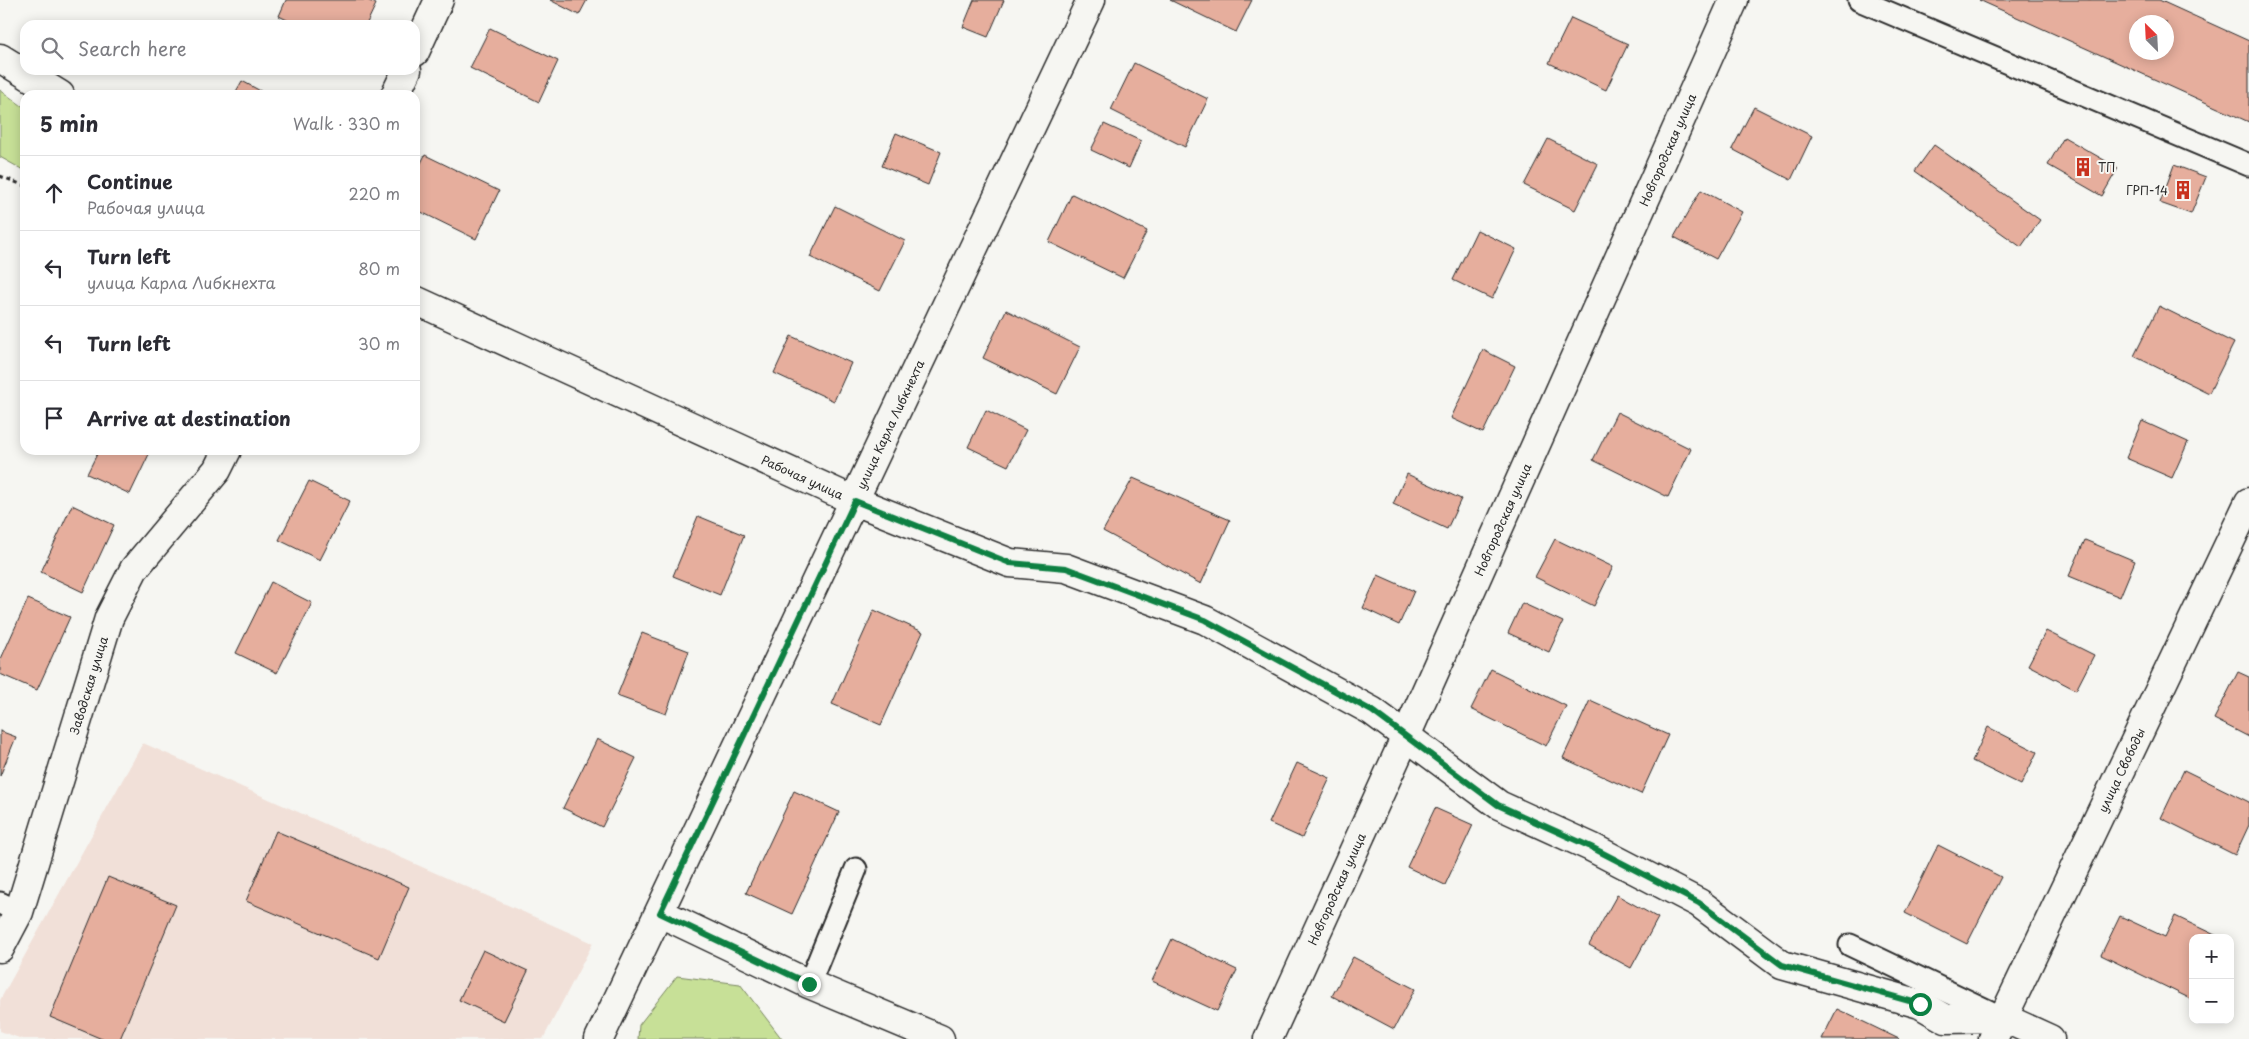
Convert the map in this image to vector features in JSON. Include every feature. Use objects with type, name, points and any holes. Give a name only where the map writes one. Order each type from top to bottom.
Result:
[{"type":"street","points":[[420,41],[439,0]]},
{"type":"street","name":"улица Карла Либкнехта","points":[[599,1039],[1091,0]]},
{"type":"street","name":"Новгородская улица","points":[[1268,1039],[1406,736],[1734,0]]},
{"type":"street","points":[[0,58],[20,70]]},
{"type":"street","points":[[28,75],[52,90]]},
{"type":"street","points":[[397,90],[405,75]]},
{"type":"street","name":"Рабочая улица","points":[[420,302],[855,501],[1010,563],[1066,568],[1205,620],[1372,711],[1498,805],[1591,847],[1699,903],[1782,965],[1920,1004],[1946,1019],[2050,1039]]},
{"type":"street","name":"Заводская улица","points":[[0,948],[9,908],[55,789],[109,618],[134,569],[217,470],[224,455]]},
{"type":"street","name":"улица Свободы","points":[[1999,1029],[2249,502]]},
{"type":"street","points":[[660,913],[809,984],[940,1039]]},
{"type":"lane","points":[[1859,0],[2249,165]]},
{"type":"lane","points":[[809,984],[856,869]]},
{"type":"lane","points":[[1850,945],[1999,1029]]},
{"type":"path","points":[[0,176],[20,184]]},
{"type":"shaded area","points":[[143,743],[593,943],[543,1039],[22,1039],[0,1031],[0,1000]]},
{"type":"green space","points":[[0,90],[20,104],[20,168],[0,157]]},
{"type":"green space","points":[[677,976],[740,984],[782,1039],[638,1039],[639,1025]]},
{"type":"building","points":[[286,0],[367,0],[376,4],[368,20],[287,20],[279,16]]},
{"type":"building","points":[[550,0],[587,0],[579,15]]},
{"type":"building","points":[[974,0],[1004,0],[988,37],[963,27]]},
{"type":"building","points":[[1170,0],[1252,0],[1236,32]]},
{"type":"building","points":[[1979,0],[2159,0],[2249,41],[2249,122]]},
{"type":"building","points":[[1571,18],[1628,44],[1606,90],[1549,63]]},
{"type":"building","points":[[490,28],[558,61],[539,102],[470,68]]},
{"type":"building","points":[[1134,63],[1208,99],[1185,147],[1111,110]]},
{"type":"building","points":[[242,81],[259,90],[237,90]]},
{"type":"building","points":[[1754,107],[1812,136],[1791,180],[1732,149]]},
{"type":"building","points":[[1104,124],[1141,141],[1129,168],[1091,150]]},
{"type":"building","points":[[896,133],[941,152],[928,185],[882,166]]},
{"type":"building","name":"ТП","points":[[2064,137],[2118,168],[2102,196],[2048,165]]},
{"type":"building","points":[[1548,139],[1598,164],[1575,210],[1524,185]]},
{"type":"building","points":[[1934,145],[2040,220],[2021,247],[1915,171]]},
{"type":"building","points":[[425,155],[499,191],[476,239],[420,211],[420,165]]},
{"type":"building","name":"ГРП-14","points":[[2174,165],[2206,177],[2191,214],[2160,203]]},
{"type":"building","points":[[1701,190],[1742,212],[1716,259],[1674,237]]},
{"type":"building","points":[[1072,194],[1147,231],[1123,278],[1049,242]]},
{"type":"building","points":[[835,206],[905,241],[880,291],[810,257]]},
{"type":"building","points":[[1477,230],[1516,249],[1492,299],[1453,280]]},
{"type":"building","points":[[2159,306],[2234,343],[2209,393],[2134,356]]},
{"type":"building","points":[[1006,310],[1080,347],[1057,394],[983,358]]},
{"type":"building","points":[[791,336],[851,363],[834,401],[774,373]]},
{"type":"building","points":[[1483,350],[1515,366],[1483,433],[1451,418]]},
{"type":"building","points":[[986,410],[1026,430],[1008,466],[968,447]]},
{"type":"building","points":[[1617,412],[1691,449],[1668,497],[1593,460]]},
{"type":"building","points":[[2142,421],[2188,442],[2172,478],[2126,458]]},
{"type":"building","points":[[96,455],[149,455],[130,494],[87,474]]},
{"type":"building","points":[[1407,474],[1461,499],[1447,529],[1393,504]]},
{"type":"building","points":[[1133,478],[1230,520],[1201,584],[1103,531]]},
{"type":"building","points":[[309,481],[350,501],[320,560],[279,540]]},
{"type":"building","points":[[72,505],[114,525],[83,592],[41,572]]},
{"type":"building","points":[[698,516],[744,535],[720,595],[673,576]]},
{"type":"building","points":[[1555,539],[1613,567],[1594,606],[1535,577]]},
{"type":"building","points":[[2085,540],[2135,561],[2120,597],[2069,576]]},
{"type":"building","points":[[1378,575],[1414,591],[1399,625],[1363,608]]},
{"type":"building","points":[[271,582],[312,603],[277,673],[236,653]]},
{"type":"building","points":[[28,599],[70,617],[37,690],[0,674],[0,661]]},
{"type":"building","points":[[1522,603],[1563,622],[1549,652],[1508,633]]},
{"type":"building","points":[[874,610],[923,632],[881,725],[832,704]]},
{"type":"building","points":[[2046,631],[2094,655],[2076,690],[2028,665]]},
{"type":"building","points":[[642,633],[689,651],[666,714],[617,696]]},
{"type":"building","points":[[1491,669],[1566,706],[1546,746],[1471,709]]},
{"type":"building","points":[[2238,672],[2249,677],[2249,737],[2214,719]]},
{"type":"building","points":[[1590,700],[1668,735],[1641,794],[1563,758]]},
{"type":"building","points":[[1988,727],[2037,752],[2021,785],[1972,761]]},
{"type":"building","points":[[0,731],[16,737],[0,776]]},
{"type":"building","points":[[597,739],[636,758],[602,827],[563,808]]},
{"type":"building","points":[[1297,763],[1330,778],[1302,838],[1269,823]]},
{"type":"building","points":[[2184,770],[2249,802],[2249,825],[2235,855],[2161,818]]},
{"type":"building","points":[[794,791],[839,812],[792,914],[746,893]]},
{"type":"building","points":[[1435,808],[1473,825],[1445,885],[1407,867]]},
{"type":"building","points":[[276,831],[409,887],[379,958],[246,901]]},
{"type":"building","points":[[1938,845],[2001,877],[1967,944],[1905,913]]},
{"type":"building","points":[[108,877],[176,905],[120,1039],[102,1039],[50,1017]]},
{"type":"building","points":[[1617,895],[1658,918],[1631,968],[1589,945]]},
{"type":"building","points":[[2120,916],[2165,937],[2175,916],[2213,934],[2189,934],[2189,998],[2101,955]]},
{"type":"building","points":[[1172,939],[1237,970],[1217,1011],[1152,981]]},
{"type":"building","points":[[483,950],[528,971],[504,1021],[459,1000]]},
{"type":"building","points":[[1353,957],[1415,989],[1394,1029],[1332,996]]},
{"type":"building","points":[[1837,1009],[1899,1039],[1822,1039]]},
{"type":"place","name":"ТП","points":[[2083,167]]},
{"type":"place","name":"ГРП-14","points":[[2183,190]]},
{"type":"route","points":[[809,984],[660,913],[855,501],[1010,563],[1066,568],[1205,620],[1372,711],[1498,805],[1591,847],[1699,903],[1782,965],[1920,1004]]}]
